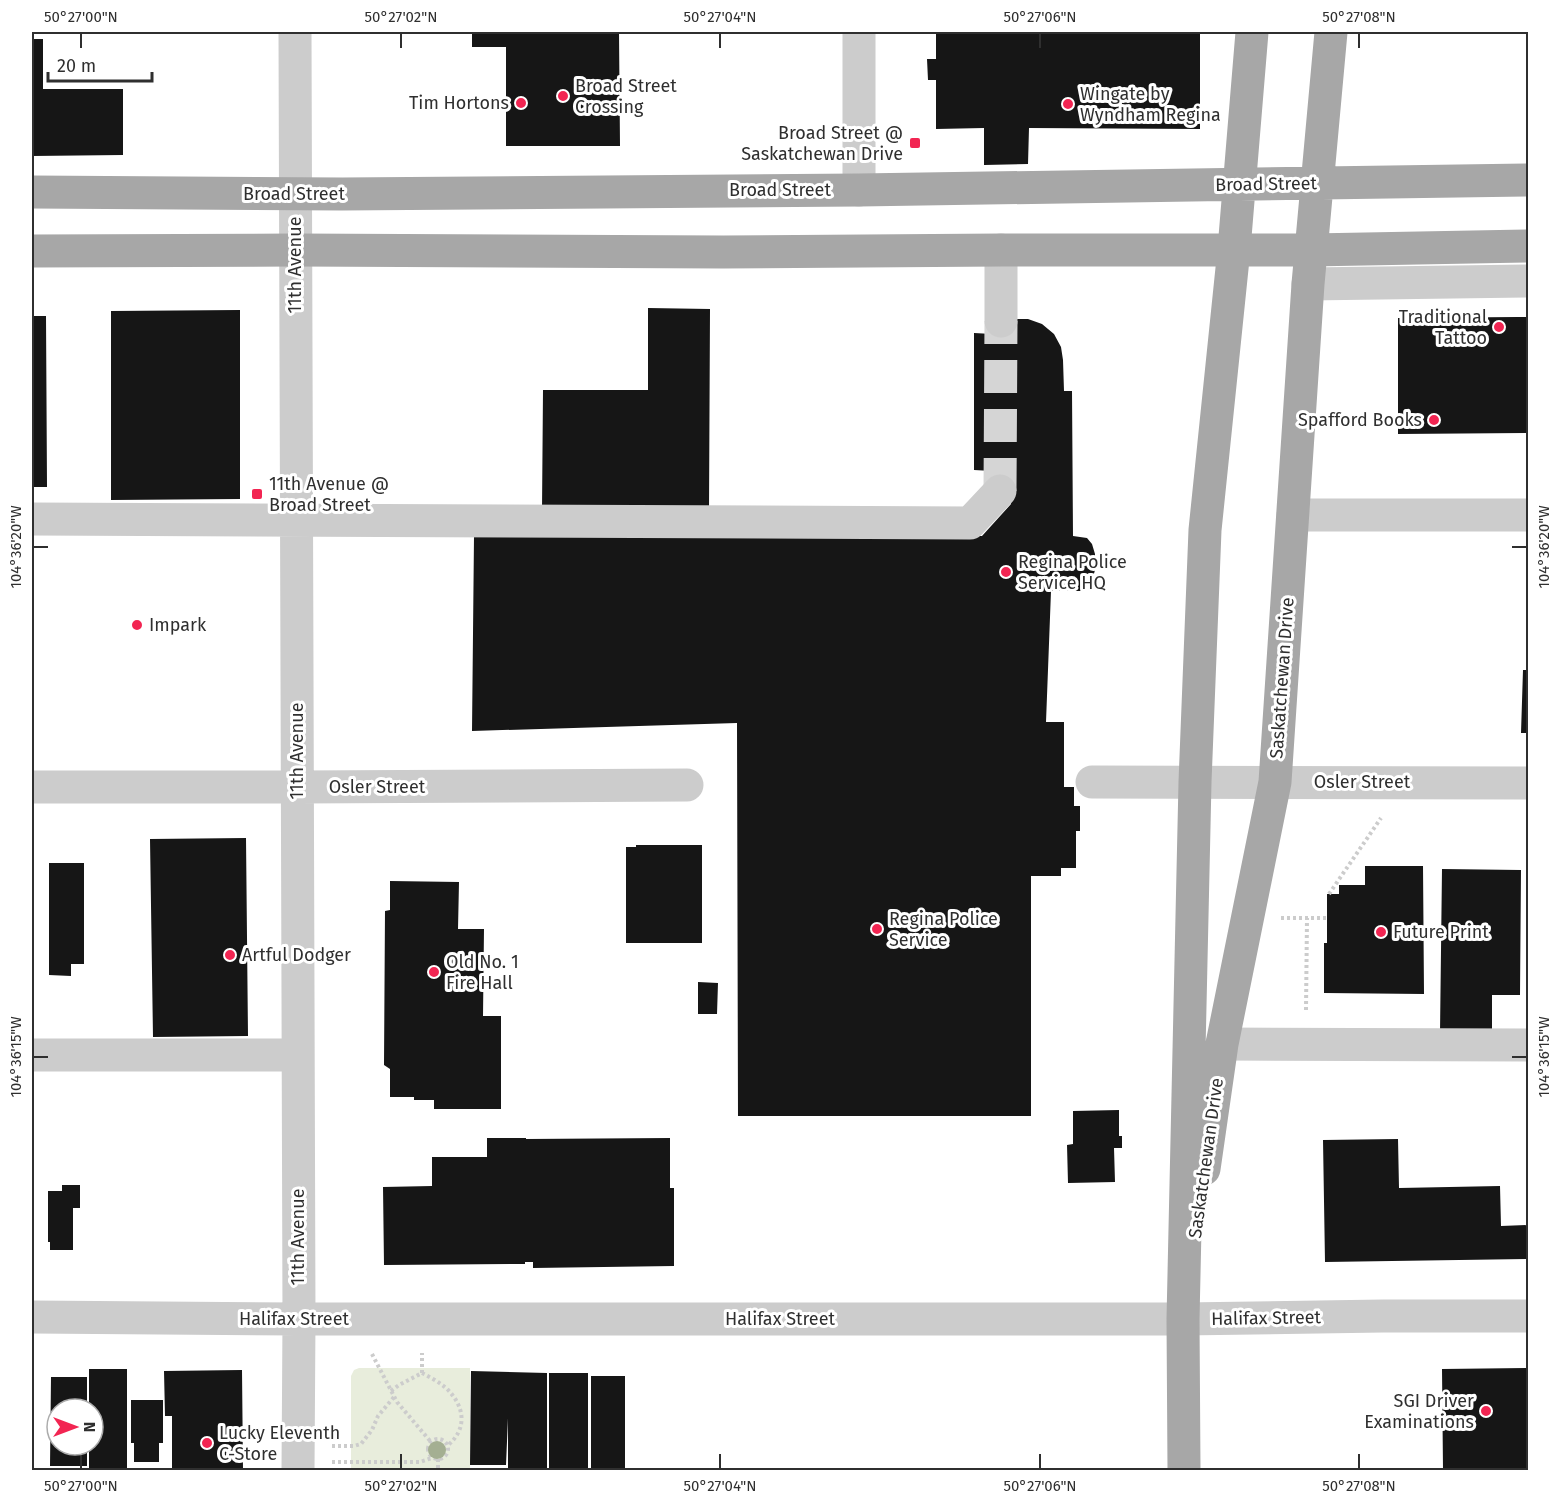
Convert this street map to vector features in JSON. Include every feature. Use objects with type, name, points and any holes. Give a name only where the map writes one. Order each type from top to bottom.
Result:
[{"type":"main road","name":"Saskatchewan Drive","points":[[1184,1470],[1183,1319],[1195,782],[1205,530],[1234,249],[1252,32]]},
{"type":"main road","name":"Saskatchewan Drive","points":[[1183,1319],[1222,1044],[1275,782],[1308,284],[1330,32]]},
{"type":"main road","name":"Broad Street","points":[[32,192],[295,195],[859,190],[1528,180]]},
{"type":"main road","points":[[32,251],[723,252],[1311,250],[1528,246]]},
{"type":"street","name":"11th Avenue","points":[[295,32],[298,1460]]},
{"type":"street","points":[[859,32],[859,190]]},
{"type":"street","points":[[1001,250],[1001,321]]},
{"type":"street","points":[[1308,284],[1528,281]]},
{"type":"street","points":[[32,519],[970,523],[1000,491]]},
{"type":"street","points":[[1293,515],[1528,515]]},
{"type":"street","name":"Osler Street","points":[[1092,782],[1528,783]]},
{"type":"street","name":"Osler Street","points":[[32,787],[687,785]]},
{"type":"street","points":[[1222,1044],[1528,1045]]},
{"type":"street","points":[[32,1054],[297,1055]]},
{"type":"street","name":"Halifax Street","points":[[32,1317],[1183,1319],[1528,1316]]},
{"type":"path","points":[[1329,894],[1405,782]]},
{"type":"path","points":[[1247,918],[1328,918]]},
{"type":"path","points":[[1306,1044],[1307,918]]},
{"type":"path","points":[[354,1319],[397,1402],[431,1442]]},
{"type":"path","points":[[422,1319],[422,1372]]},
{"type":"path","points":[[391,1391],[422,1372]]},
{"type":"path","points":[[422,1372],[446,1388],[458,1401],[462,1410],[460,1432],[447,1446]]},
{"type":"path","points":[[298,1460],[362,1444],[378,1416],[394,1397]]},
{"type":"path","points":[[298,1460],[420,1462],[432,1458],[443,1458],[447,1452],[447,1446],[442,1441],[437,1439],[431,1442],[428,1448],[432,1458]]},
{"type":"path","points":[[438,1459],[438,1470]]},
{"type":"green space","points":[[359,1368],[470,1368],[470,1470],[351,1470],[351,1376],[354,1370]]},
{"type":"building","name":"Broad Street Crossing","points":[[472,32],[619,32],[620,146],[506,146],[506,47],[472,47]]},
{"type":"building","name":"Wingate by Wyndham Regina","points":[[936,32],[1200,32],[1200,129],[1029,128],[1028,164],[984,165],[984,128],[936,129],[936,80],[928,80],[927,59],[936,59]]},
{"type":"building","points":[[32,39],[43,39],[43,89],[123,89],[123,155],[32,156]]},
{"type":"building","points":[[648,308],[710,309],[709,511],[542,510],[543,390],[648,390]]},
{"type":"building","points":[[240,310],[240,499],[111,500],[111,311]]},
{"type":"building","points":[[32,316],[46,316],[47,487],[32,487]]},
{"type":"building","points":[[1528,317],[1528,433],[1398,434],[1398,318]]},
{"type":"building","points":[[1011,319],[1028,319],[1042,324],[1054,334],[1061,347],[1064,391],[1072,391],[1073,536],[1087,538],[1095,554],[1095,570],[1087,591],[1051,591],[1046,722],[1064,722],[1064,787],[1074,787],[1074,806],[1080,806],[1080,831],[1076,831],[1076,868],[1061,868],[1061,876],[1031,876],[1031,1116],[738,1116],[737,723],[472,731],[474,536],[982,536],[1011,504],[1010,472],[974,470],[974,333],[992,334]]},
{"type":"building","points":[[1523,670],[1528,670],[1528,733],[1521,733]]},
{"type":"building","points":[[246,838],[248,1036],[153,1037],[150,839]]},
{"type":"building","points":[[636,845],[702,845],[702,943],[626,943],[626,847],[636,847]]},
{"type":"building","points":[[49,863],[84,863],[84,964],[71,964],[71,976],[49,975]]},
{"type":"building","points":[[1365,866],[1423,866],[1424,994],[1324,993],[1327,894],[1339,894],[1339,885],[1365,885]]},
{"type":"building","points":[[1442,869],[1521,870],[1520,995],[1492,995],[1492,1034],[1440,1033]]},
{"type":"building","name":"Old No. 1 Fire Hall","points":[[390,881],[459,882],[458,929],[484,929],[483,1016],[501,1016],[501,1109],[434,1109],[434,1100],[390,1097],[390,1069],[384,1065],[385,911],[390,910]]},
{"type":"building","points":[[698,982],[718,983],[717,1014],[698,1014]]},
{"type":"building","points":[[1119,1110],[1119,1136],[1122,1136],[1122,1148],[1114,1148],[1115,1182],[1068,1183],[1067,1145],[1073,1144],[1073,1111]]},
{"type":"building","points":[[487,1138],[670,1138],[670,1188],[674,1188],[674,1266],[533,1268],[533,1262],[525,1262],[525,1264],[384,1265],[383,1187],[432,1186],[432,1157],[487,1157]]},
{"type":"building","points":[[1398,1139],[1399,1188],[1500,1186],[1501,1226],[1528,1225],[1528,1259],[1325,1262],[1323,1140]]},
{"type":"building","points":[[62,1185],[80,1185],[80,1208],[73,1208],[73,1250],[50,1250],[48,1191],[62,1191]]},
{"type":"building","name":"SGI Driver Examinations","points":[[1528,1368],[1528,1470],[1443,1470],[1442,1369]]},
{"type":"building","points":[[89,1369],[127,1369],[127,1470],[89,1470],[89,1457],[105,1457],[105,1397],[89,1397]]},
{"type":"building","name":"Lucky Eleventh C-Store","points":[[242,1370],[243,1470],[172,1470],[172,1416],[165,1416],[164,1371]]},
{"type":"building","points":[[471,1371],[547,1373],[547,1470],[508,1470],[508,1418],[506,1465],[470,1465]]},
{"type":"building","points":[[549,1373],[588,1373],[588,1468],[549,1468]]},
{"type":"building","points":[[591,1376],[625,1376],[625,1470],[591,1470]]},
{"type":"building","points":[[51,1377],[87,1377],[87,1397],[51,1397]]},
{"type":"building","points":[[131,1400],[163,1400],[163,1443],[159,1443],[159,1462],[134,1462],[134,1443],[131,1443]]},
{"type":"building","points":[[50,1457],[87,1457],[87,1466],[50,1466]]},
{"type":"tunnel","points":[[1000,491],[1001,321]]},
{"type":"place","name":"Broad Street Crossing","points":[[563,96]]},
{"type":"place","name":"Tim Hortons","points":[[521,103]]},
{"type":"place","name":"Wingate by Wyndham Regina","points":[[1068,104]]},
{"type":"place","name":"Broad Street @ Saskatchewan Drive","points":[[915,143]]},
{"type":"place","name":"Traditional Tattoo","points":[[1499,327]]},
{"type":"place","name":"Spafford Books","points":[[1434,420]]},
{"type":"place","name":"11th Avenue @ Broad Street","points":[[257,494]]},
{"type":"place","name":"Regina Police Service HQ","points":[[1006,572]]},
{"type":"place","name":"Impark","points":[[137,625]]},
{"type":"place","name":"Regina Police Service","points":[[877,929]]},
{"type":"place","name":"Future Print","points":[[1381,932]]},
{"type":"place","name":"Artful Dodger","points":[[230,955]]},
{"type":"place","name":"Old No. 1 Fire Hall","points":[[434,972]]},
{"type":"place","name":"SGI Driver Examinations","points":[[1486,1411]]},
{"type":"place","name":"Lucky Eleventh C-Store","points":[[207,1443]]}]
